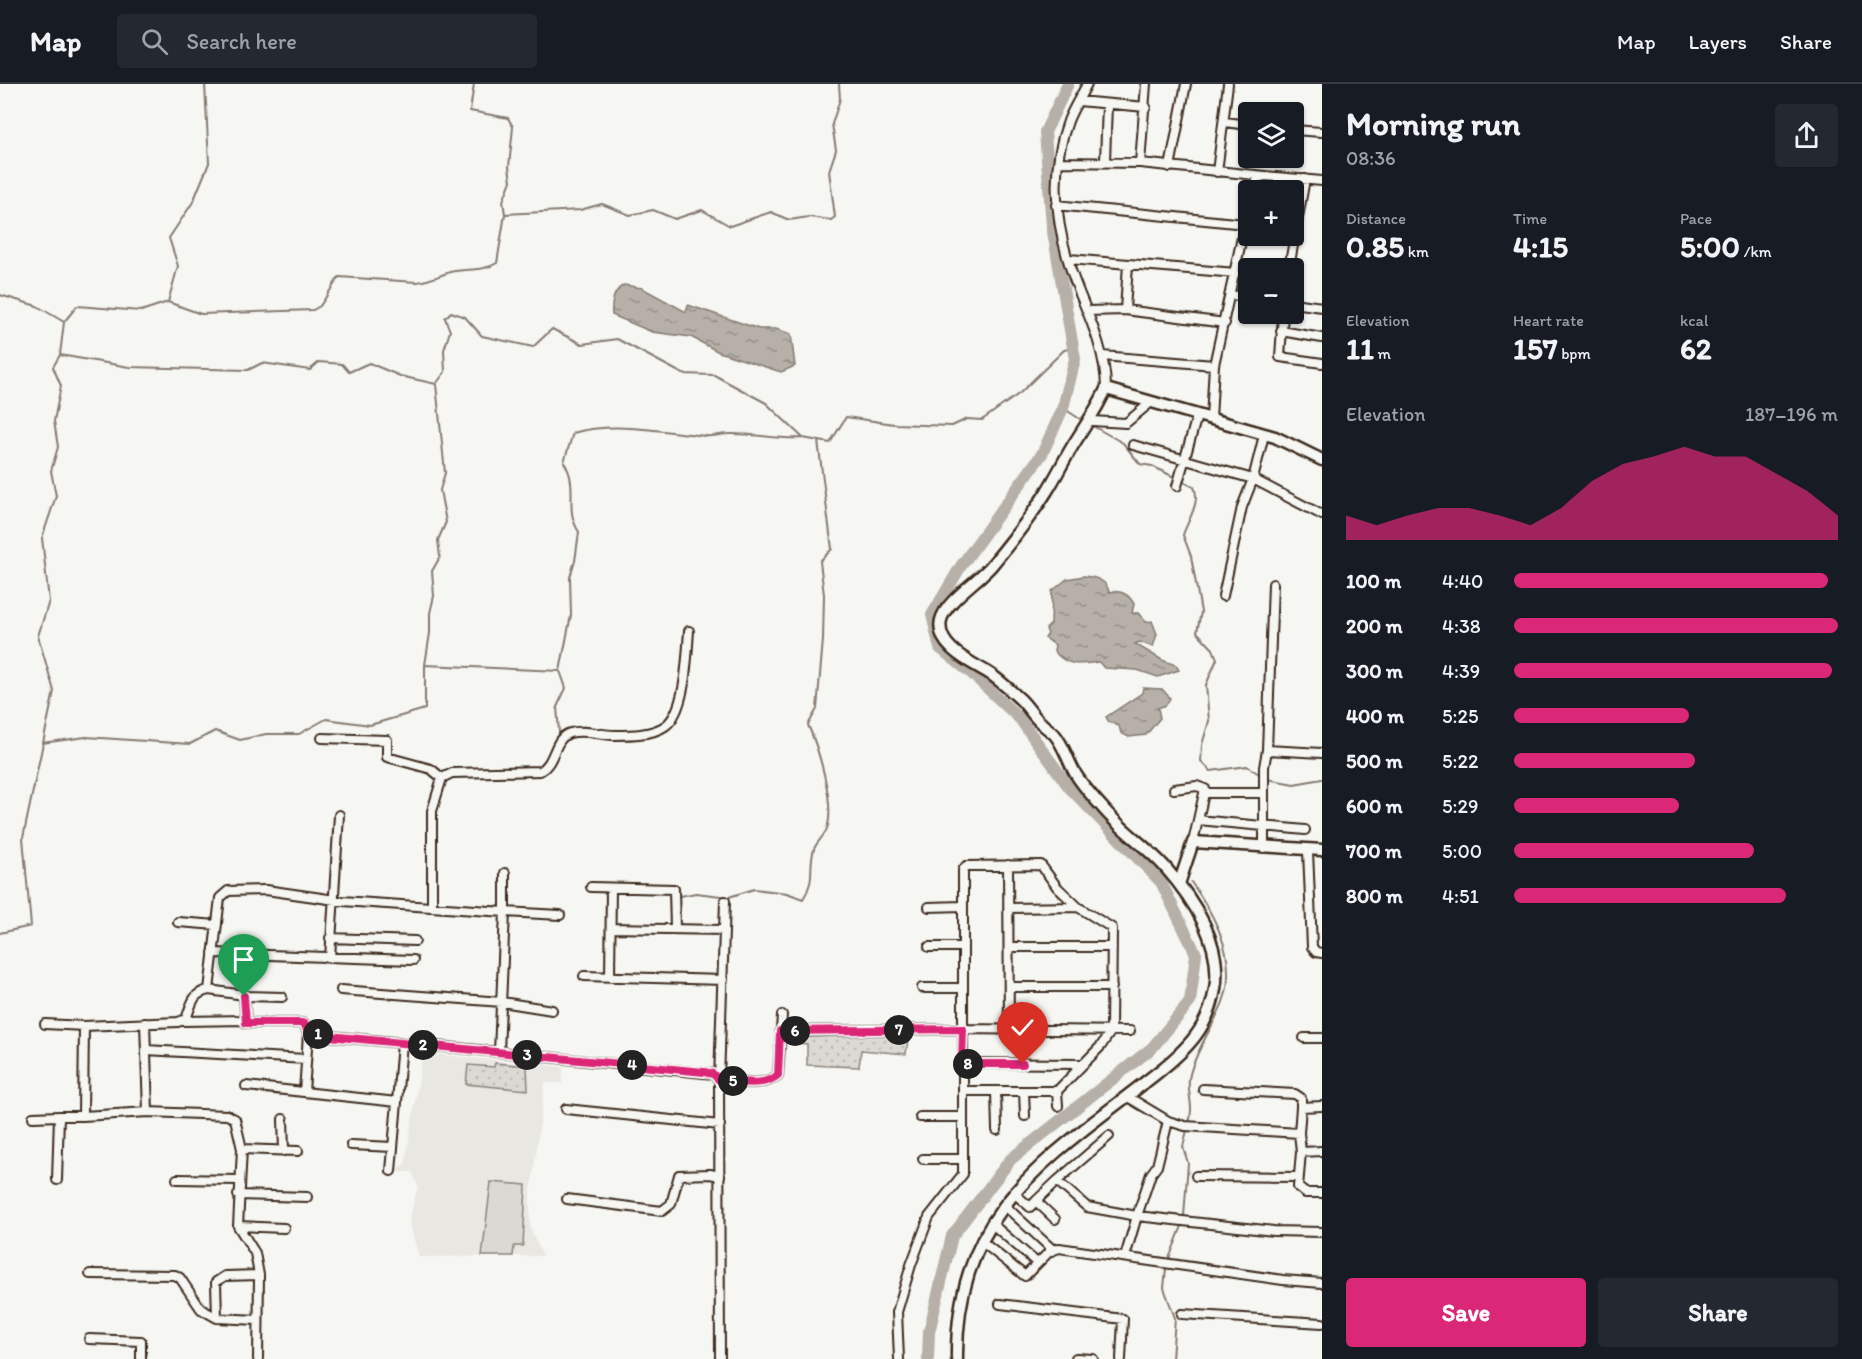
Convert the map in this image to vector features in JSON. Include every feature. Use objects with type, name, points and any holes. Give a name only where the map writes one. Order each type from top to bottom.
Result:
[{"type":"street","points":[[957,1359],[957,1338],[964,1292],[974,1253],[991,1223],[1014,1193],[1053,1153],[1183,1052],[1199,1033],[1215,993],[1217,972],[1212,939],[1179,884],[1163,865],[1127,834],[1103,809],[1076,774],[1056,736],[993,676],[959,655],[941,632],[941,621],[946,609],[989,568],[1032,513],[1090,423],[1106,389],[1102,356],[1069,259],[1056,205],[1055,190],[1068,121],[1087,84]]},
{"type":"street","points":[[1140,163],[1146,84]]},
{"type":"street","points":[[1170,167],[1186,84]]},
{"type":"street","points":[[1217,172],[1228,84]]},
{"type":"street","points":[[1078,101],[1146,107]]},
{"type":"street","points":[[1104,161],[1107,104]]},
{"type":"street","points":[[1225,122],[1238,124]]},
{"type":"street","points":[[1304,131],[1322,132]]},
{"type":"street","points":[[1059,162],[1140,163],[1322,181]]},
{"type":"street","points":[[1257,180],[1265,176]]},
{"type":"street","points":[[1291,258],[1305,179]]},
{"type":"street","points":[[1056,205],[1238,223]]},
{"type":"street","points":[[1210,419],[1214,365],[1241,246]]},
{"type":"street","points":[[1069,259],[1236,273]]},
{"type":"street","points":[[1125,310],[1128,264]]},
{"type":"street","points":[[1231,295],[1238,296]]},
{"type":"street","points":[[1304,305],[1322,307]]},
{"type":"street","points":[[1087,311],[1125,310],[1225,323]]},
{"type":"street","points":[[1282,324],[1278,353],[1281,358],[1322,363]]},
{"type":"street","points":[[1281,331],[1322,338]]},
{"type":"street","points":[[1102,356],[1214,365]]},
{"type":"street","points":[[1106,389],[1280,440],[1322,460]]},
{"type":"street","points":[[1090,423],[1126,423],[1150,403]]},
{"type":"street","points":[[1177,486],[1197,416]]},
{"type":"street","points":[[1223,596],[1242,507],[1253,479],[1264,435]]},
{"type":"street","points":[[1133,445],[1253,479],[1322,515]]},
{"type":"street","points":[[1264,848],[1264,767],[1267,750],[1273,584]]},
{"type":"street","points":[[432,907],[431,819],[438,785],[442,778],[452,773],[540,771],[549,763],[562,736],[568,733],[579,731],[615,735],[647,733],[662,728],[670,722],[678,704],[685,673],[689,631]]},
{"type":"street","points":[[322,738],[387,740],[387,757],[431,769],[442,778]]},
{"type":"street","points":[[1267,750],[1322,753]]},
{"type":"street","points":[[1174,789],[1204,787],[1193,842],[1179,884]]},
{"type":"street","points":[[1204,793],[1264,789]]},
{"type":"street","points":[[330,958],[339,815]]},
{"type":"street","points":[[1198,820],[1305,830]]},
{"type":"street","points":[[1193,842],[1322,850]]},
{"type":"street","points":[[1308,850],[1312,947],[1316,952],[1322,953]]},
{"type":"street","points":[[899,1359],[895,1324],[905,1283],[924,1228],[963,1174],[964,867],[969,865],[1042,866],[1057,887],[1078,907],[1112,928]]},
{"type":"street","points":[[1008,865],[1009,1029]]},
{"type":"street","points":[[499,1052],[506,873]]},
{"type":"street","points":[[591,887],[674,889],[675,929]]},
{"type":"street","points":[[610,977],[611,888]]},
{"type":"street","points":[[209,990],[218,903],[222,894],[228,891],[266,891],[335,900],[560,915]]},
{"type":"street","points":[[720,1359],[719,1080],[725,901]]},
{"type":"street","points":[[929,906],[963,906]]},
{"type":"street","points":[[1009,908],[1078,907]]},
{"type":"street","points":[[963,1091],[1057,1091],[1083,1064],[1111,1031],[1112,917]]},
{"type":"street","points":[[178,922],[217,925]]},
{"type":"street","points":[[611,928],[724,930]]},
{"type":"street","points":[[330,938],[415,941]]},
{"type":"street","points":[[929,947],[963,947]]},
{"type":"street","points":[[1010,947],[1112,947]]},
{"type":"street","points":[[213,953],[413,960]]},
{"type":"street","points":[[584,976],[723,980]]},
{"type":"street","points":[[1009,987],[1112,987]]},
{"type":"street","points":[[922,988],[963,988]]},
{"type":"street","points":[[183,1021],[192,999],[200,992],[209,990],[242,993],[244,996],[282,997]]},
{"type":"street","points":[[341,990],[502,1002],[552,1010]]},
{"type":"street","points":[[244,996],[246,1023],[305,1024],[308,1034],[304,1092]]},
{"type":"street","points":[[308,1034],[704,1072],[713,1074],[719,1080],[759,1083],[771,1080],[778,1075],[782,1015]]},
{"type":"street","points":[[45,1024],[84,1026],[246,1020]]},
{"type":"street","points":[[145,1023],[148,1113]]},
{"type":"street","points":[[83,1116],[84,1026]]},
{"type":"street","points":[[780,1031],[963,1029],[1130,1031]]},
{"type":"street","points":[[1304,1038],[1322,1038]]},
{"type":"street","points":[[391,1171],[402,1043]]},
{"type":"street","points":[[146,1050],[306,1059]]},
{"type":"street","points":[[962,1064],[1083,1064]]},
{"type":"street","points":[[246,1086],[397,1102]]},
{"type":"street","points":[[1203,1089],[1295,1094],[1301,1098],[1299,1133],[1301,1152],[1298,1177],[1300,1191],[1322,1193]]},
{"type":"street","points":[[996,1091],[997,1130]]},
{"type":"street","points":[[1024,1091],[1024,1116]]},
{"type":"street","points":[[1057,1091],[1058,1106]]},
{"type":"street","points":[[1128,1097],[1168,1121],[1189,1127],[1299,1133]]},
{"type":"street","points":[[1302,1107],[1322,1106]]},
{"type":"street","points":[[566,1109],[720,1125]]},
{"type":"street","points":[[33,1117],[148,1113],[232,1116],[238,1125],[242,1149],[238,1180],[238,1226],[255,1253],[259,1275],[258,1359]]},
{"type":"street","points":[[57,1180],[59,1116]]},
{"type":"street","points":[[920,1117],[963,1117]]},
{"type":"street","points":[[283,1119],[284,1151]]},
{"type":"street","points":[[1125,1257],[1151,1174],[1157,1166],[1168,1121]]},
{"type":"street","points":[[1014,1193],[1030,1207],[1109,1136]]},
{"type":"street","points":[[351,1145],[393,1147]]},
{"type":"street","points":[[242,1149],[298,1152]]},
{"type":"street","points":[[1301,1152],[1322,1151]]},
{"type":"street","points":[[923,1159],[963,1159]]},
{"type":"street","points":[[567,1199],[662,1211],[671,1204],[679,1175],[720,1176]]},
{"type":"street","points":[[1196,1176],[1298,1177]]},
{"type":"street","points":[[177,1179],[238,1180]]},
{"type":"street","points":[[1057,1181],[1087,1207],[1137,1216],[1274,1231],[1322,1232]]},
{"type":"street","points":[[238,1195],[307,1197]]},
{"type":"street","points":[[1036,1201],[1056,1219]]},
{"type":"street","points":[[1004,1206],[1053,1250]]},
{"type":"street","points":[[991,1223],[1037,1263]]},
{"type":"street","points":[[238,1226],[284,1228]]},
{"type":"street","points":[[981,1241],[1024,1275],[1028,1275],[1037,1263],[1059,1248],[1283,1280],[1322,1283]]},
{"type":"street","points":[[90,1274],[175,1275],[180,1278],[201,1309],[217,1318],[258,1320]]},
{"type":"street","points":[[217,1318],[216,1282],[220,1278],[259,1275]]},
{"type":"street","points":[[1000,1304],[1123,1318],[1121,1359]]},
{"type":"street","points":[[1182,1314],[1322,1323]]},
{"type":"street","points":[[89,1339],[141,1341],[141,1359]]},
{"type":"street","points":[[1076,1358],[1093,1359]]},
{"type":"shaded area","points":[[909,1033],[906,1054],[861,1050],[859,1067],[807,1065],[807,1044],[787,1042],[787,1038]]},
{"type":"shaded area","points":[[423,1053],[563,1067],[562,1083],[545,1083],[530,1199],[530,1228],[543,1256],[419,1257],[409,1221],[418,1186],[412,1172],[394,1172],[405,1164]]},
{"type":"shaded area","points":[[495,1063],[527,1066],[528,1090],[466,1084],[468,1065],[494,1067]]},
{"type":"shaded area","points":[[491,1182],[526,1185],[523,1246],[514,1246],[513,1256],[482,1256]]},
{"type":"water","points":[[624,285],[642,288],[686,312],[688,305],[759,329],[776,329],[791,334],[795,366],[781,372],[719,352],[691,337],[652,332],[612,315],[617,290]]},
{"type":"water","points":[[1084,576],[1103,582],[1109,592],[1120,592],[1127,595],[1134,604],[1132,613],[1138,613],[1146,622],[1152,621],[1157,634],[1153,647],[1140,642],[1135,644],[1162,660],[1176,665],[1179,670],[1158,677],[1137,670],[1104,668],[1099,662],[1075,664],[1059,656],[1054,651],[1055,645],[1045,638],[1048,634],[1046,629],[1051,624],[1052,591],[1067,579]]},
{"type":"water","points":[[1143,688],[1162,689],[1170,698],[1166,705],[1158,708],[1160,718],[1146,735],[1129,737],[1121,733],[1119,726],[1109,722],[1106,717],[1142,693]]},
{"type":"waterway","points":[[168,302],[178,266],[169,238],[193,202],[209,163],[205,84]]},
{"type":"waterway","points":[[474,84],[470,111],[508,118],[513,127],[509,167],[511,181],[503,201],[505,214]]},
{"type":"waterway","points":[[0,295],[37,306],[64,322],[77,306],[141,311],[168,302],[201,314],[313,310],[320,306],[339,277],[417,282],[450,272],[492,266],[497,263],[505,214],[580,210],[602,204],[630,215],[653,210],[675,219],[702,210],[730,226],[771,212],[789,220],[809,217],[831,220],[835,217],[829,171],[836,150],[832,124],[840,99],[839,84]]},
{"type":"waterway","points":[[928,1359],[929,1332],[952,1236],[1011,1159],[1152,1048],[1190,1002],[1196,954],[1161,882],[1069,787],[1020,719],[970,672],[940,648],[932,615],[961,566],[1042,454],[1063,408],[1075,359],[1052,226],[1045,132],[1068,84]]},
{"type":"waterway","points":[[64,322],[60,355],[129,367],[248,370],[262,363],[310,370],[319,362],[342,364],[349,372],[369,363],[400,376],[436,384],[445,372],[444,350],[450,331],[445,318],[451,312],[465,317],[482,336],[533,347],[552,329],[582,344],[617,339],[683,374],[714,375],[766,403],[803,438],[830,443],[846,417],[894,424],[952,426],[967,419],[982,420],[1020,393],[1064,350],[1073,348]]},
{"type":"waterway","points":[[0,933],[31,926],[23,838],[54,691],[38,636],[49,601],[42,538],[56,496],[51,471],[58,447],[54,421],[61,386],[53,367],[60,355]]},
{"type":"waterway","points":[[42,743],[86,737],[190,744],[215,731],[240,740],[266,734],[299,734],[326,719],[370,725],[425,709],[425,665],[434,596],[432,571],[440,557],[438,540],[446,522],[440,490],[445,473],[436,384]]},
{"type":"waterway","points":[[1063,408],[1083,421]]},
{"type":"waterway","points":[[1091,425],[1123,443],[1140,464],[1152,466],[1194,487],[1195,505],[1183,535],[1191,556],[1201,612],[1197,632],[1213,649],[1217,659],[1206,685],[1209,721],[1202,745],[1201,761],[1211,771],[1247,766],[1262,776]]},
{"type":"waterway","points":[[560,671],[571,615],[570,577],[579,532],[572,514],[571,481],[564,462],[573,433],[622,428],[709,436],[738,434],[803,438]]},
{"type":"waterway","points":[[680,896],[696,893],[729,897],[754,889],[787,893],[803,899],[811,880],[814,849],[827,828],[829,815],[827,789],[808,725],[817,709],[823,640],[824,595],[820,561],[832,549],[818,441]]},
{"type":"waterway","points":[[425,665],[560,671],[566,688],[557,707],[559,732]]},
{"type":"waterway","points":[[1267,779],[1294,784],[1322,779]]},
{"type":"waterway","points":[[1189,1123],[1191,1116],[1190,1074],[1223,1002],[1228,970],[1226,954],[1216,923],[1191,882]]},
{"type":"waterway","points":[[1184,1216],[1188,1163],[1183,1147],[1187,1130]]},
{"type":"waterway","points":[[1168,1261],[1182,1226]]},
{"type":"waterway","points":[[1166,1268],[1164,1288],[1175,1318],[1172,1359]]},
{"type":"route","points":[[244,996],[246,1023],[301,1023],[305,1024],[308,1034],[704,1072],[713,1074],[719,1080],[759,1083],[771,1080],[778,1075],[780,1031],[963,1029],[962,1064],[1023,1064]]}]
